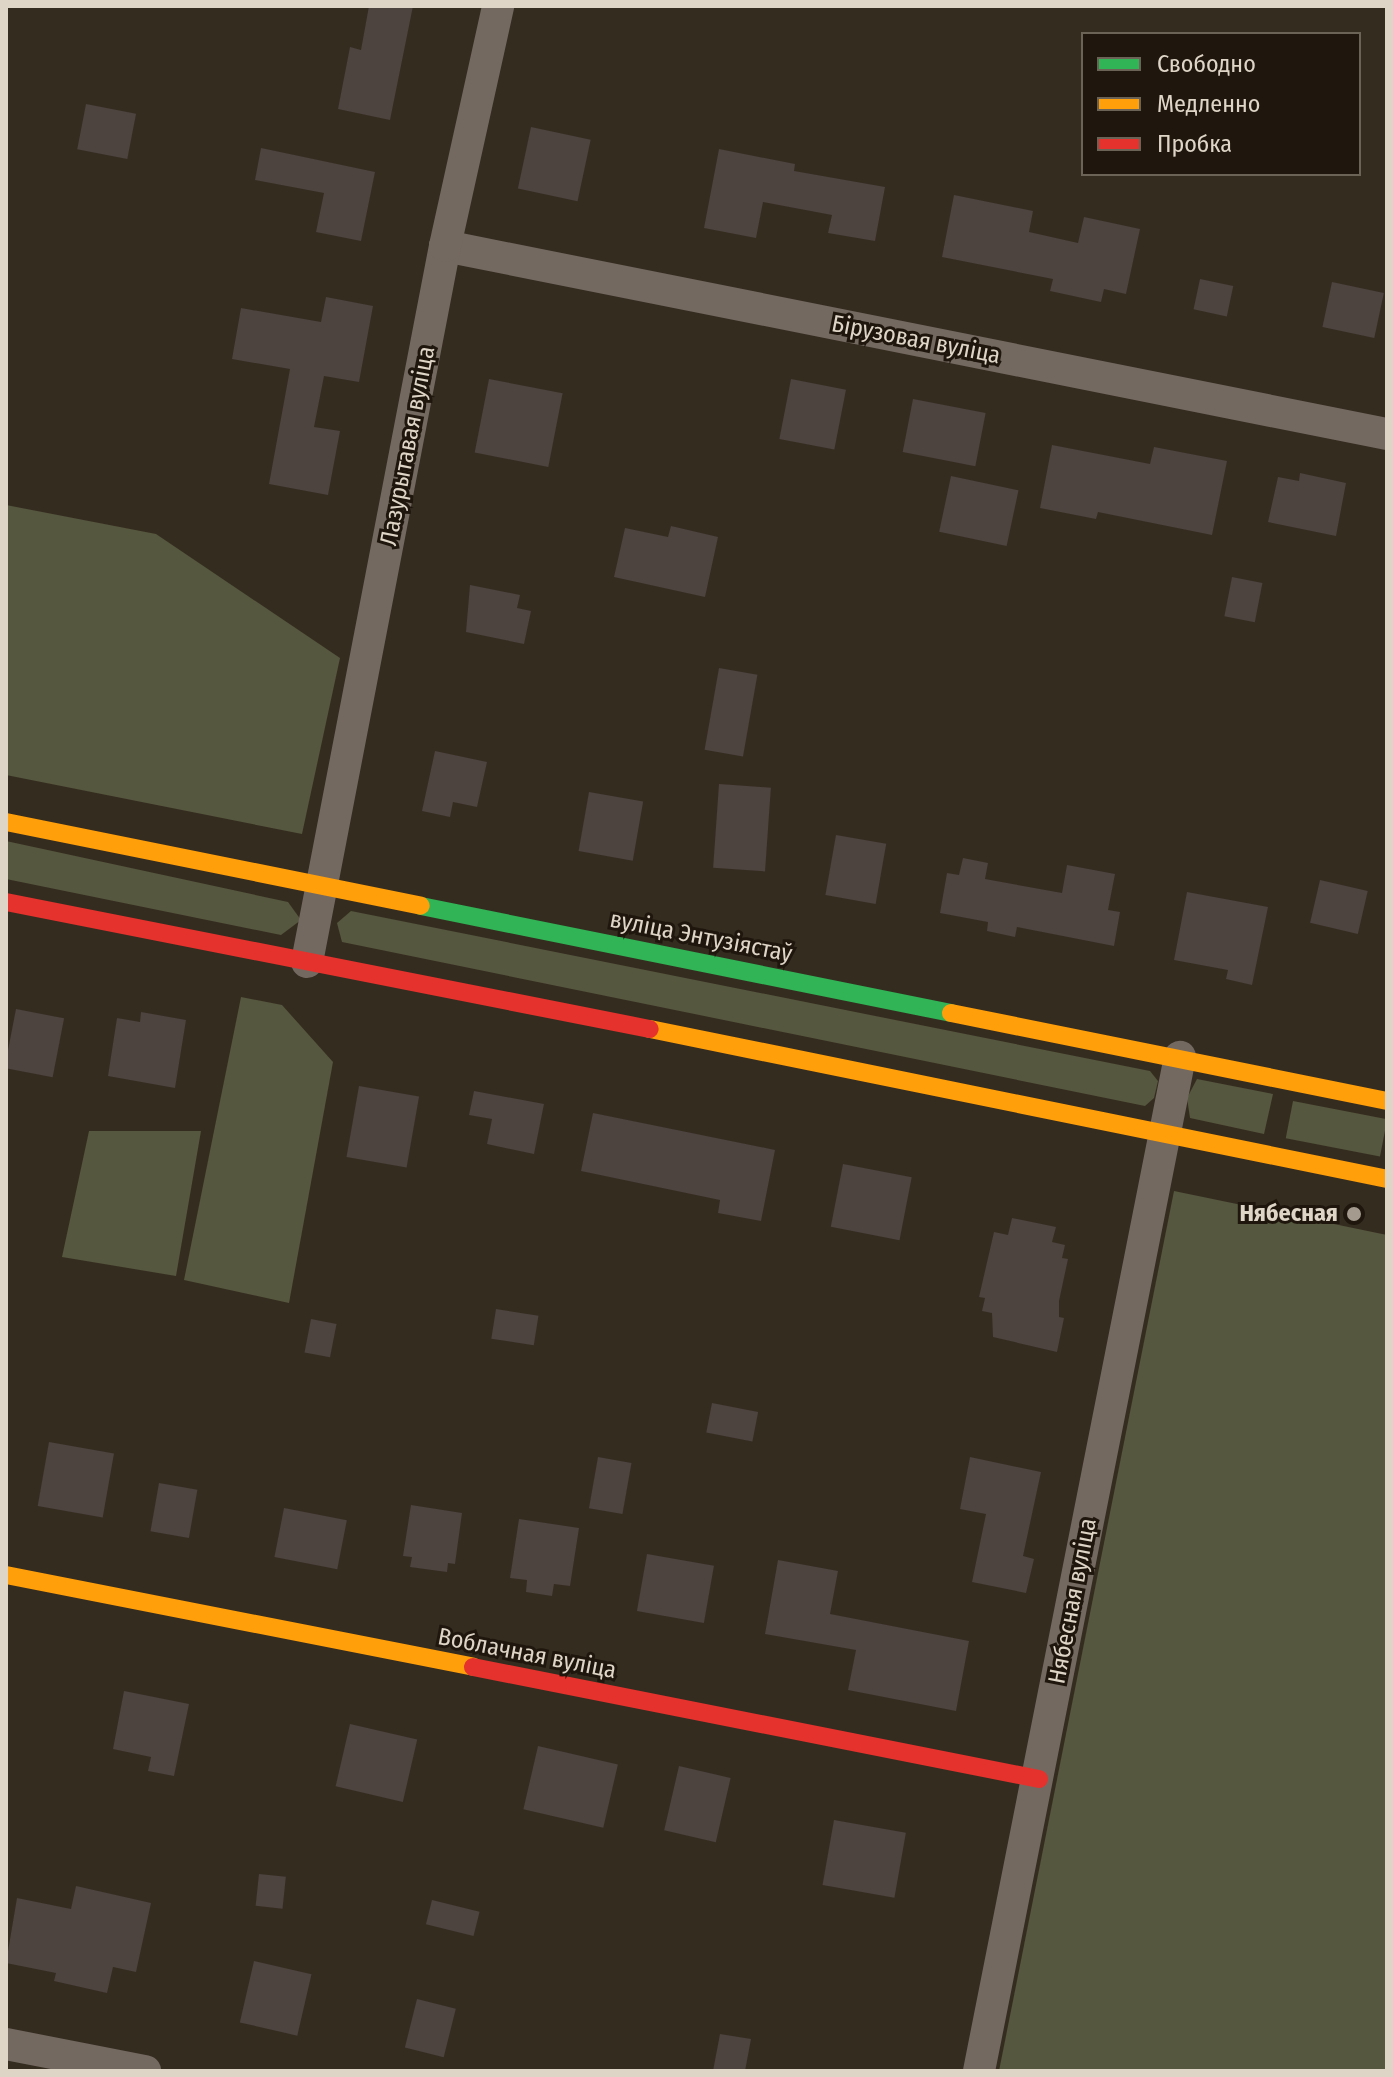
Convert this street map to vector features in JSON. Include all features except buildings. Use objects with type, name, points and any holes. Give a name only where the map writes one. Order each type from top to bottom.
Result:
[{"type":"street","name":"Лазурытавая вуліца","points":[[307,962],[445,246],[498,6]]},
{"type":"street","name":"Бірузовая вуліца","points":[[445,246],[1387,434]]},
{"type":"street","name":"вуліца Энтузіястаў","points":[[6,822],[1387,1101]]},
{"type":"street","points":[[6,902],[1165,1131],[1387,1179]]},
{"type":"street","name":"Нябесная вуліца","points":[[979,2071],[1180,1057]]},
{"type":"street","name":"Воблачная вуліца","points":[[6,1575],[1039,1779]]},
{"type":"street","points":[[6,2044],[145,2071]]},
{"type":"green space","points":[[6,505],[156,534],[340,658],[302,834],[6,775]]},
{"type":"green space","points":[[6,841],[288,902],[301,920],[281,935],[6,879]]},
{"type":"green space","points":[[351,911],[1150,1071],[1158,1081],[1154,1098],[1145,1106],[342,942],[337,923]]},
{"type":"green space","points":[[241,997],[282,1005],[333,1062],[289,1303],[184,1280]]},
{"type":"green space","points":[[1197,1079],[1273,1094],[1264,1134],[1190,1118],[1187,1098]]},
{"type":"green space","points":[[1293,1101],[1387,1119],[1380,1157],[1286,1138]]},
{"type":"green space","points":[[89,1131],[201,1131],[176,1276],[62,1257]]},
{"type":"green space","points":[[1174,1191],[1387,1235],[1387,2071],[999,2071]]},
{"type":"traffic: fast","points":[[421,906],[951,1013]]},
{"type":"traffic: slow","points":[[6,822],[421,906]]},
{"type":"traffic: slow","points":[[951,1013],[1387,1101]]},
{"type":"traffic: slow","points":[[650,1029],[1387,1179]]},
{"type":"traffic: slow","points":[[6,1575],[473,1667]]},
{"type":"traffic: jam","points":[[6,902],[650,1029]]},
{"type":"traffic: jam","points":[[473,1667],[1039,1779]]},
{"type":"place","name":"Нябесная","points":[[1354,1214]]}]
